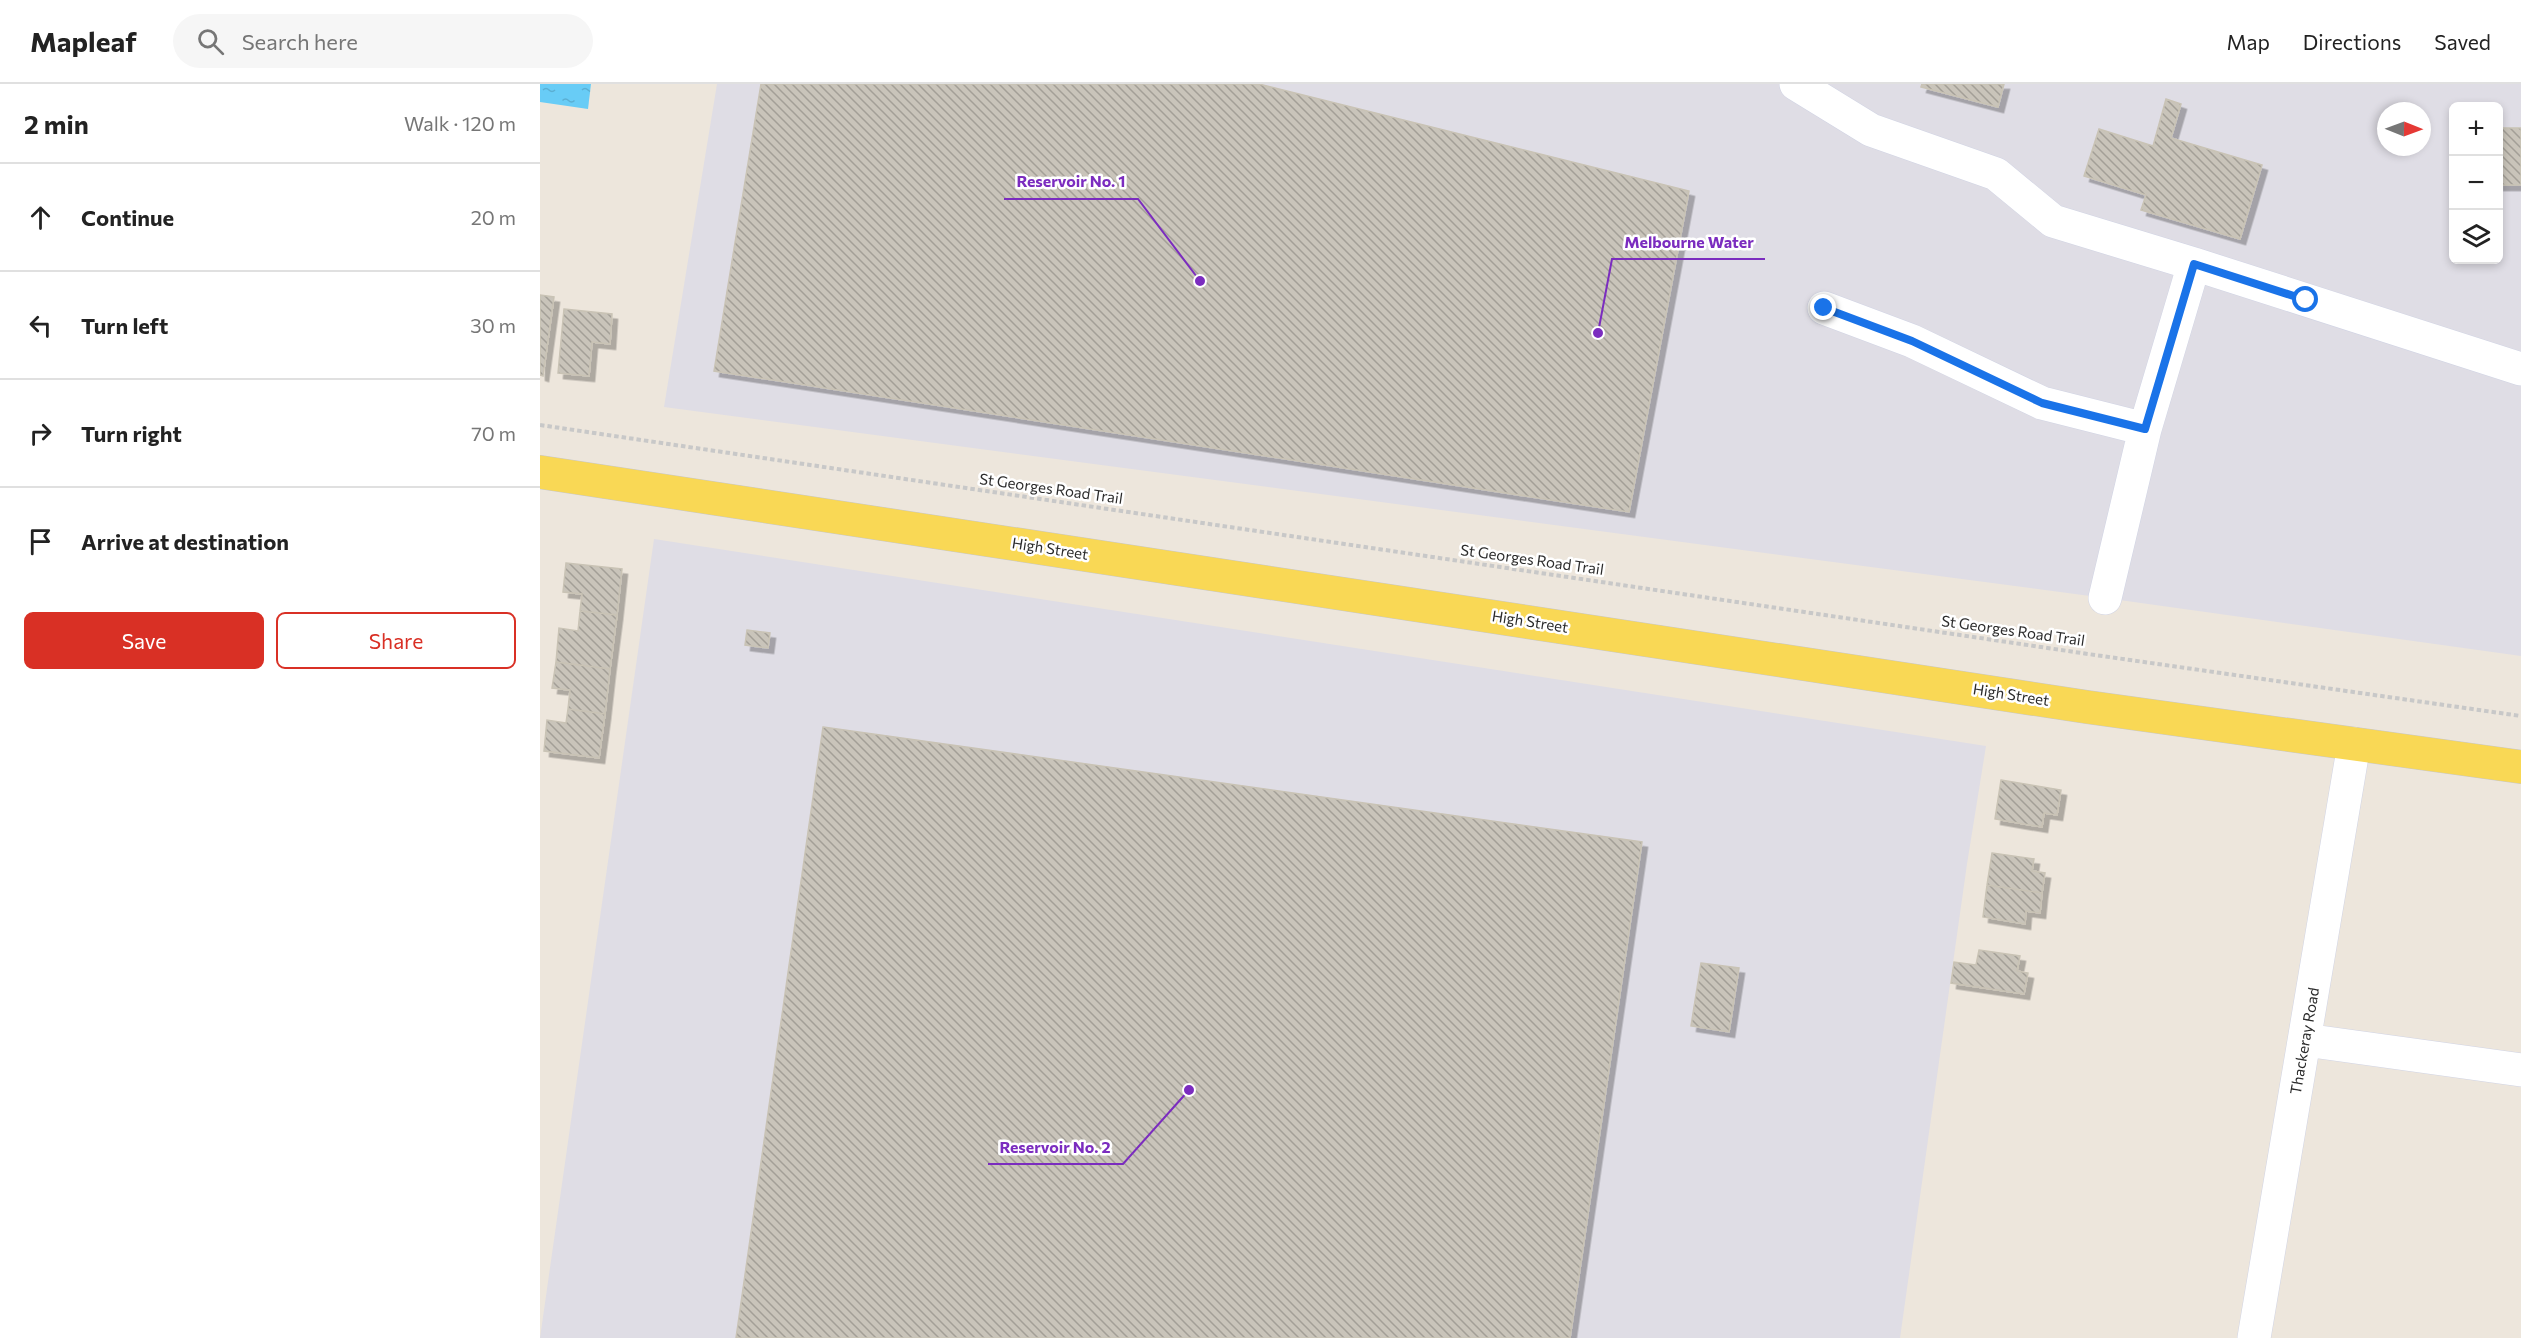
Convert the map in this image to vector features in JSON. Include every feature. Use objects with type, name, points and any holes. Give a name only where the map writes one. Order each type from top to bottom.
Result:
[{"type":"main road","name":"High Street","points":[[540,472],[2087,707],[2521,767]]},
{"type":"street","points":[[1796,84],[1870,130],[1996,174],[2053,221],[2521,369]]},
{"type":"street","points":[[2105,598],[2145,429],[2194,264]]},
{"type":"street","points":[[1824,308],[1912,341],[2042,403],[2145,429]]},
{"type":"street","name":"Thackeray Road","points":[[2254,1338],[2354,744]]},
{"type":"street","points":[[2305,1040],[2521,1070]]},
{"type":"path","name":"St Georges Road Trail","points":[[540,425],[2083,654],[2521,716]]},
{"type":"shaded area","points":[[717,84],[2521,84],[2521,656],[2105,598],[664,407]]},
{"type":"shaded area","points":[[654,539],[1986,746],[1967,864],[1900,1338],[540,1338]]},
{"type":"water","points":[[540,84],[591,84],[588,109],[540,102]]},
{"type":"building","points":[[761,84],[1259,84],[1689,191],[1629,512],[714,371]]},
{"type":"building","points":[[1922,84],[2004,84],[1998,107],[1921,87]]},
{"type":"building","points":[[2166,99],[2181,104],[2171,138],[2262,165],[2240,239],[2141,210],[2146,195],[2084,176],[2099,129],[2153,146]]},
{"type":"building","points":[[2503,128],[2521,128],[2521,185],[2503,185]]},
{"type":"building","points":[[540,295],[554,297],[543,376],[540,375]]},
{"type":"building","points":[[564,309],[612,314],[610,344],[592,342],[589,376],[558,373]]},
{"type":"building","points":[[566,563],[622,569],[617,615],[580,611],[582,594],[563,592]]},
{"type":"building","points":[[580,611],[617,615],[610,669],[556,662],[559,628],[578,631]]},
{"type":"building","points":[[747,630],[770,633],[768,648],[745,645]]},
{"type":"building","points":[[556,662],[610,669],[605,714],[568,709],[570,690],[552,688]]},
{"type":"building","points":[[568,709],[605,714],[599,758],[544,751],[547,720],[566,723]]},
{"type":"building","points":[[823,727],[1642,842],[1570,1338],[736,1338]]},
{"type":"building","points":[[2001,780],[2061,790],[2057,815],[2044,813],[2042,827],[1995,819]]},
{"type":"building","points":[[1992,853],[2034,859],[2032,871],[2045,873],[2042,893],[1987,885]]},
{"type":"building","points":[[1987,885],[2042,893],[2040,913],[2026,911],[2025,924],[1983,917]]},
{"type":"building","points":[[1979,950],[2020,956],[2017,971],[2028,973],[2024,994],[1951,983],[1954,962],[1976,965]]},
{"type":"building","points":[[1701,963],[1739,968],[1729,1032],[1691,1026]]},
{"type":"place","name":"Reservoir No. 1","points":[[1200,281]]},
{"type":"place","name":"Melbourne Water","points":[[1598,333]]},
{"type":"place","name":"Reservoir No. 2","points":[[1189,1090]]},
{"type":"route","points":[[1824,308],[1912,341],[2042,403],[2145,429],[2194,264],[2306,300]]}]
